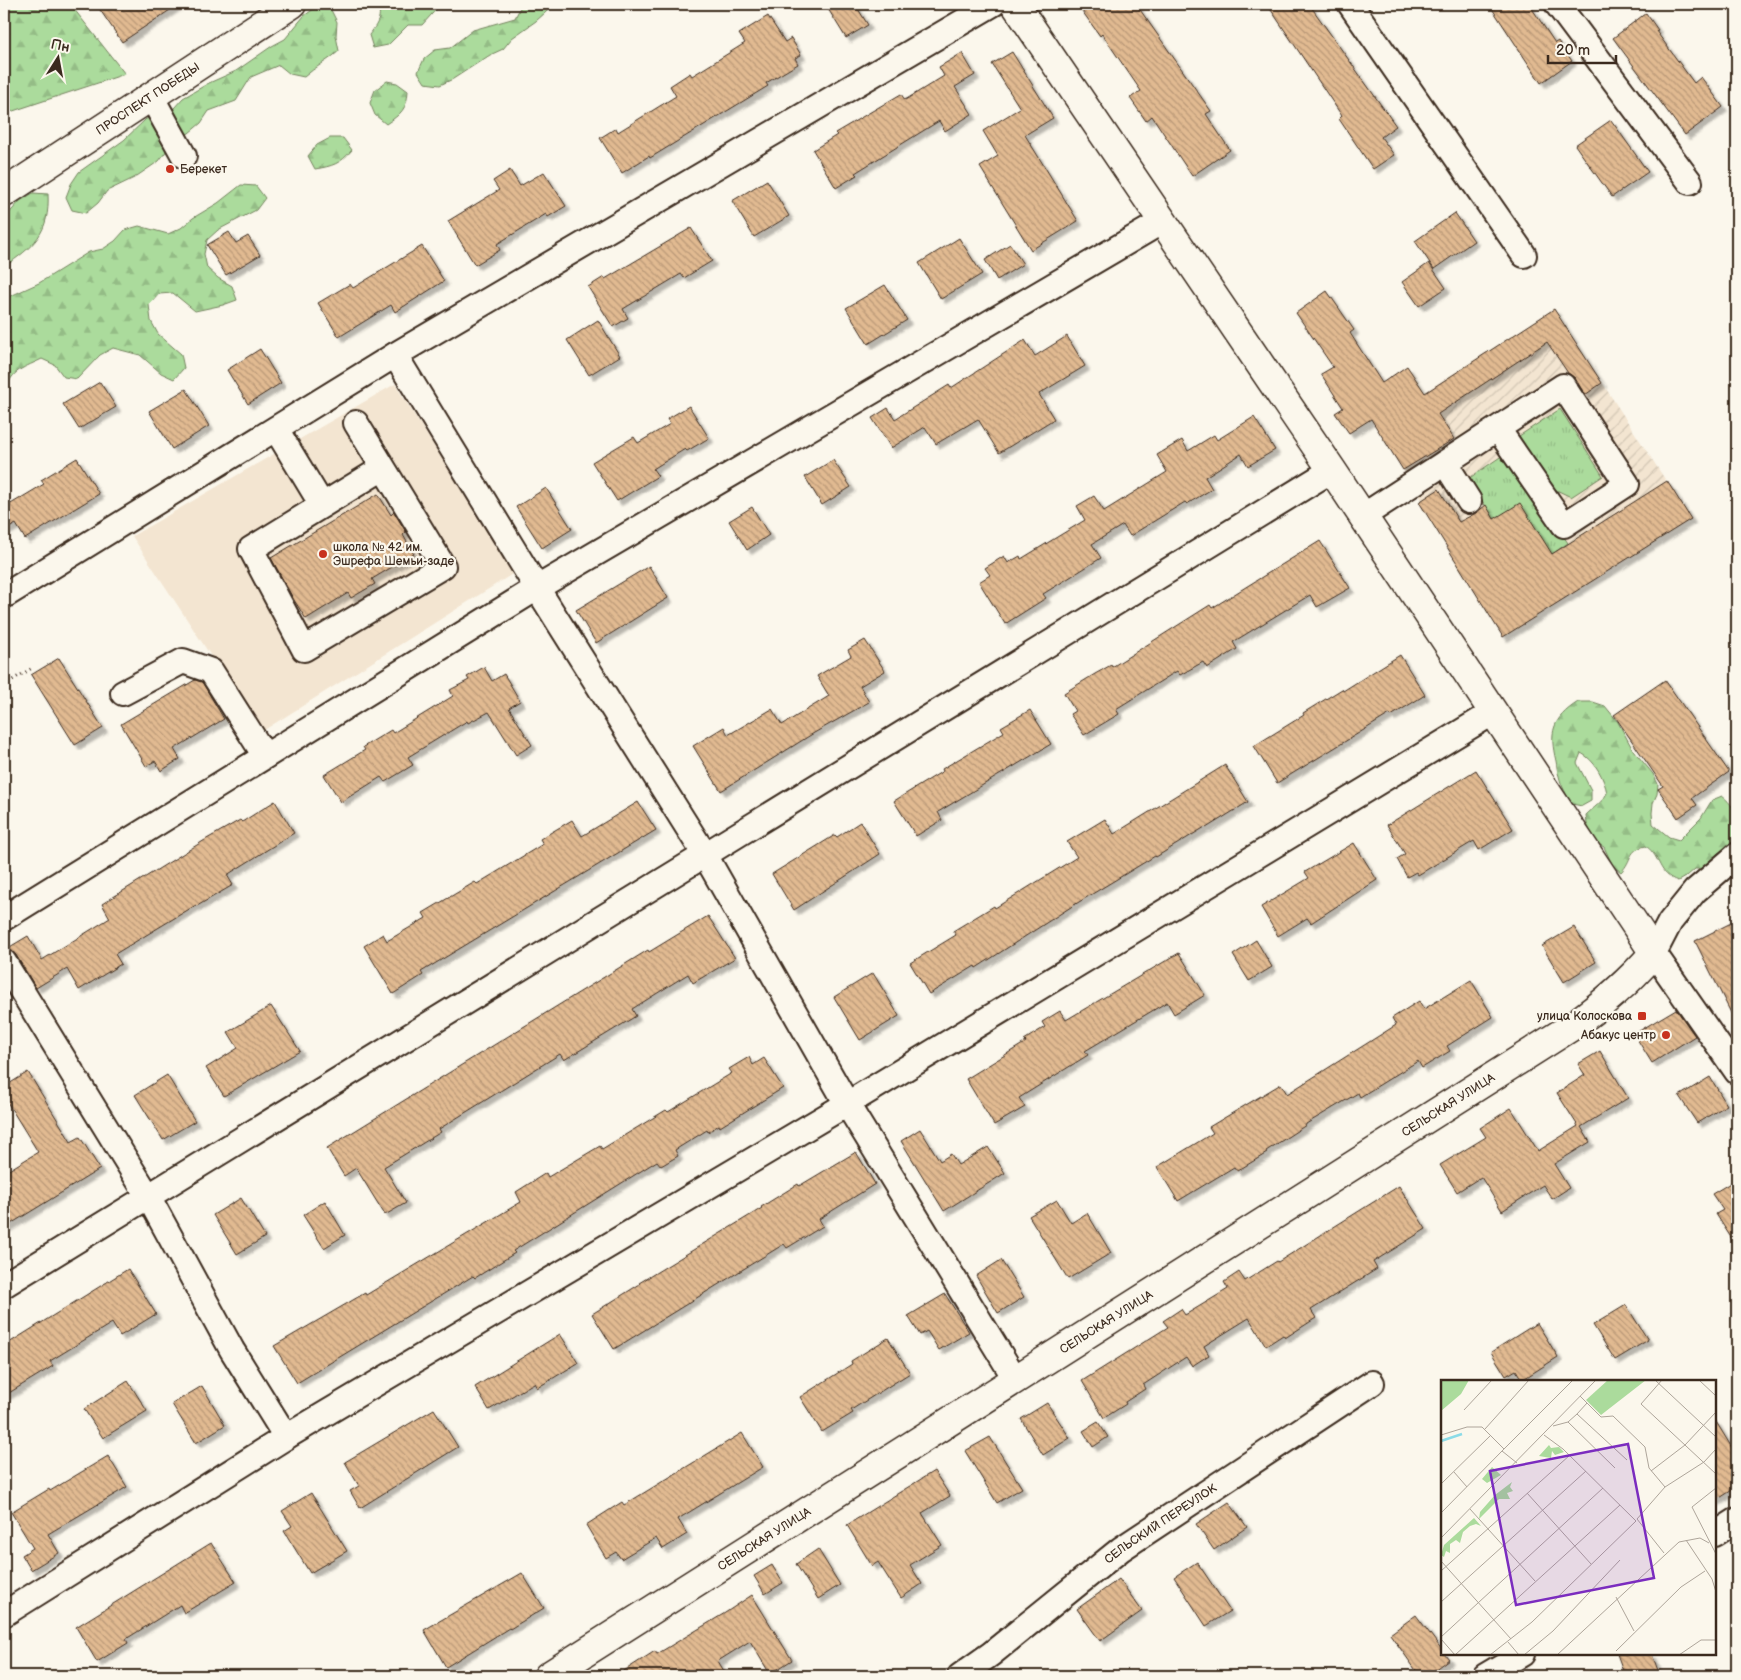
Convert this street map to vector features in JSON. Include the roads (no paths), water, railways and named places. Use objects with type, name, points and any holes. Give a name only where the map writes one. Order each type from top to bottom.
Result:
[{"type":"main road","name":"ПРОСПЕКТ ПОБЕДЫ","points":[[4,193],[292,4]]},
{"type":"main road","points":[[1015,4],[1363,516],[1654,953]]},
{"type":"main road","name":"СЕЛЬСКАЯ УЛИЦА","points":[[548,1676],[1571,1027],[1605,1002],[1654,953]]},
{"type":"street","points":[[4,596],[395,355],[993,4]]},
{"type":"street","points":[[1350,4],[1524,255]]},
{"type":"street","points":[[1557,4],[1690,182]]},
{"type":"street","points":[[151,96],[184,156]]},
{"type":"street","points":[[4,918],[537,588],[1162,222]]},
{"type":"street","points":[[395,355],[537,588],[705,855],[847,1104],[1016,1380]]},
{"type":"street","points":[[1363,516],[1563,386],[1627,484],[1564,525],[1498,429]]},
{"type":"street","points":[[356,423],[443,566],[304,649],[251,549],[383,468]]},
{"type":"street","points":[[276,429],[322,505]]},
{"type":"street","points":[[1445,463],[1469,501]]},
{"type":"street","points":[[4,1285],[1332,470]]},
{"type":"street","points":[[123,693],[183,661],[211,671],[265,756]]},
{"type":"street","points":[[4,1614],[286,1437],[847,1104],[1494,712]]},
{"type":"street","points":[[1737,855],[1695,891],[1670,922],[1654,953],[1737,1072]]},
{"type":"street","points":[[4,962],[148,1196],[232,1350],[286,1437]]},
{"type":"street","name":"СЕЛЬСКИЙ ПЕРЕУЛОК","points":[[960,1676],[1121,1549],[1372,1383]]},
{"type":"street","points":[[1716,1533],[1737,1520]]},
{"type":"street","points":[[1485,1676],[1520,1655]]},
{"type":"place","name":"Берекет","points":[[170,169]]},
{"type":"place","name":"школа № 42 им. Эшрефа Шемьи-заде","points":[[323,554]]},
{"type":"place","name":"улица Колоскова","points":[[1642,1016]]},
{"type":"place","name":"Абакус центр","points":[[1666,1035]]}]
